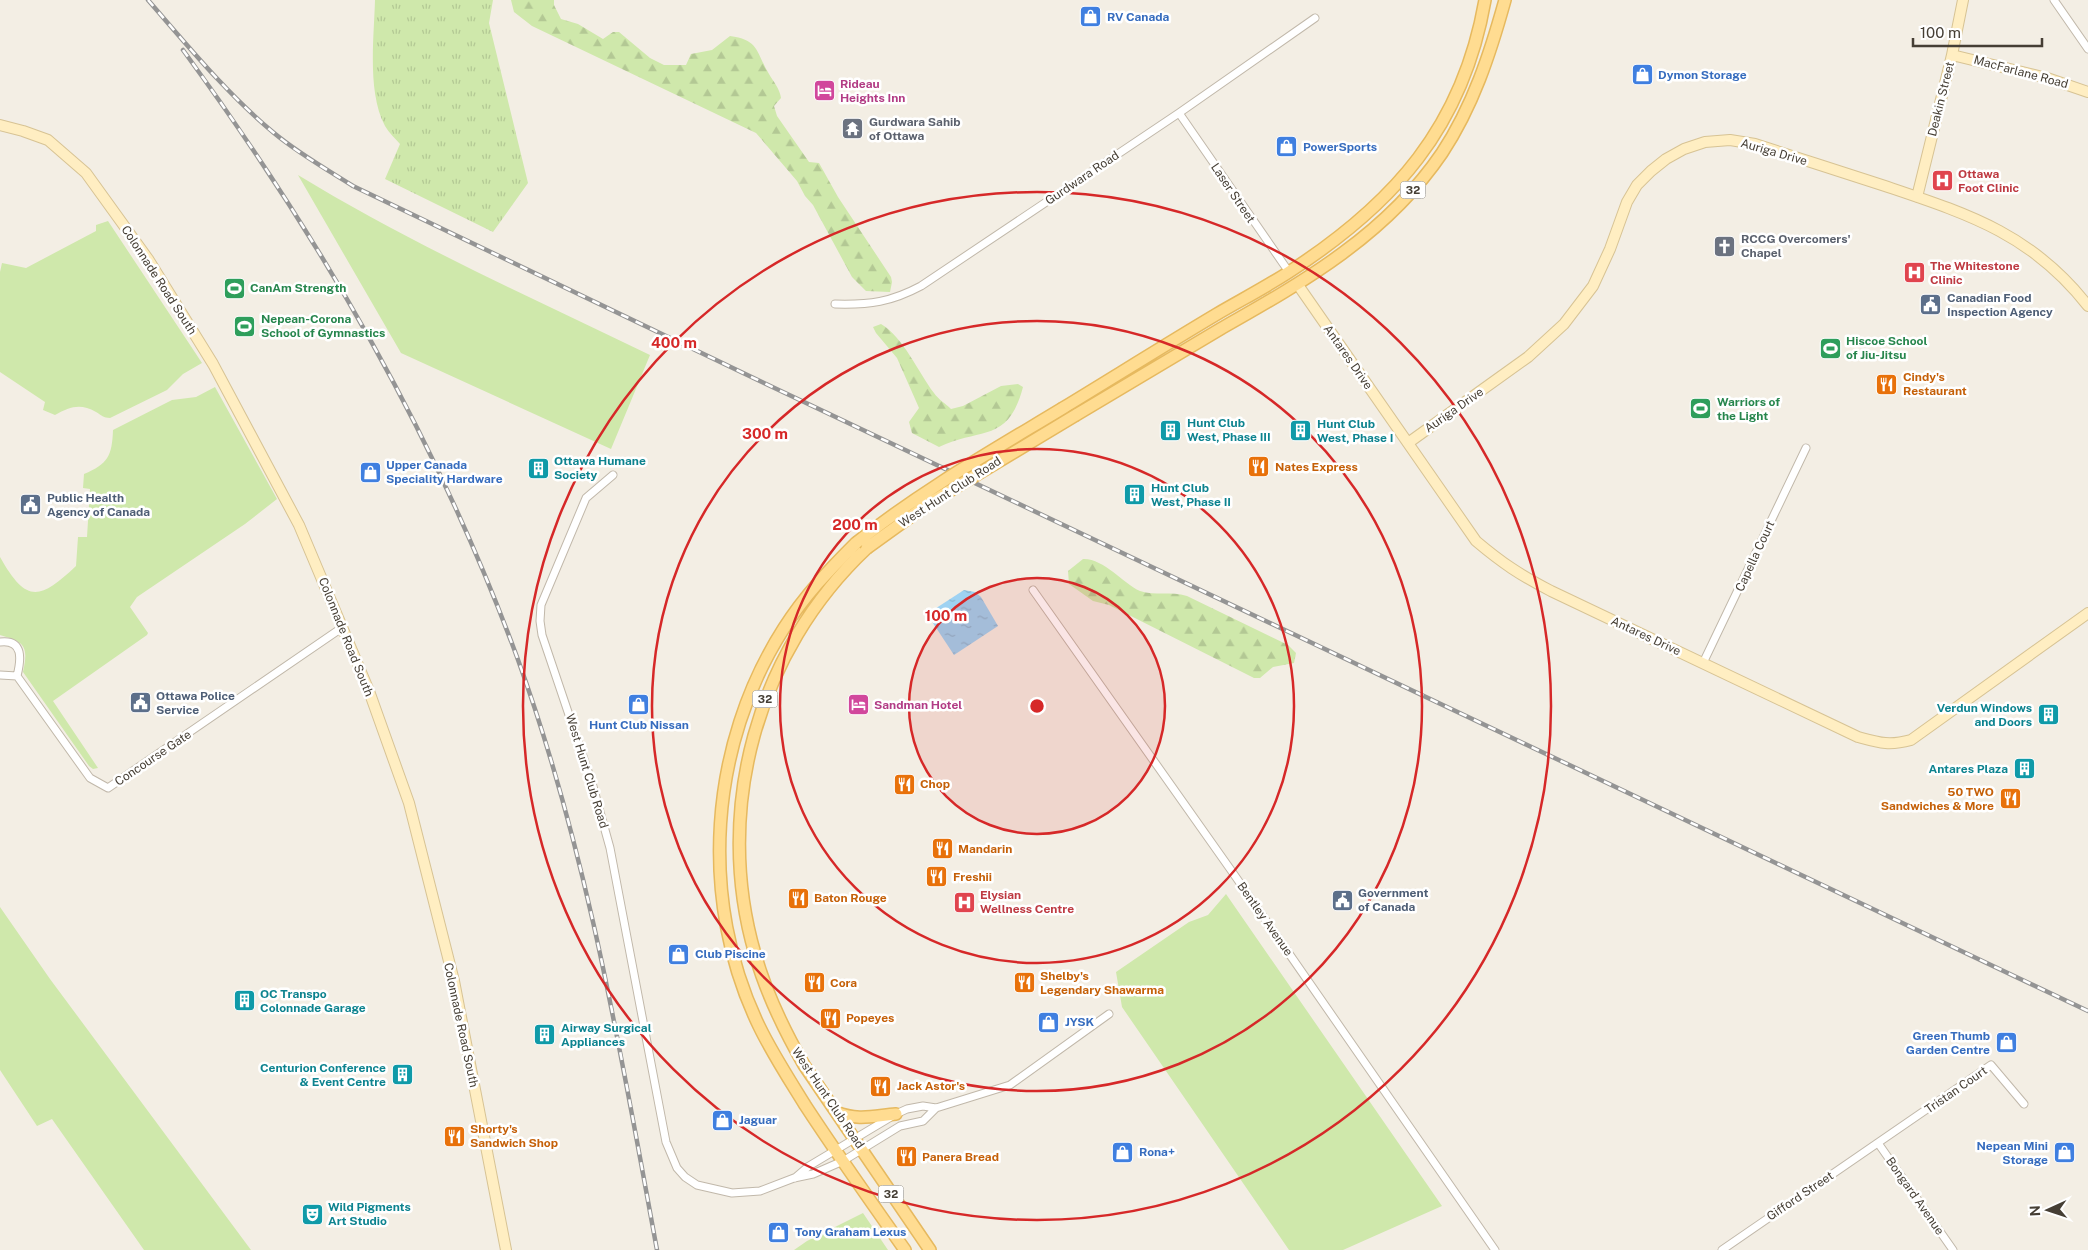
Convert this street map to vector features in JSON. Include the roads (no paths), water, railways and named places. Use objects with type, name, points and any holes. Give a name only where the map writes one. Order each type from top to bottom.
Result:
[{"type":"main road","name":"West Hunt Club Road","points":[[905,1250],[834,1150],[772,1052],[748,1000],[734,959],[725,920],[719,844],[721,810],[726,773],[739,722],[750,691],[765,660],[797,609],[827,572],[856,543],[890,516],[934,486],[1289,272],[1347,231],[1377,206],[1421,155],[1439,128],[1460,87],[1475,45],[1485,0]]},
{"type":"main road","name":"West Hunt Club Road","points":[[930,1250],[804,1065],[763,978],[748,926],[742,893],[739,830],[747,759],[760,714],[772,683],[796,637],[820,600],[868,548],[928,504],[1298,285],[1343,254],[1380,224],[1417,185],[1442,153],[1474,96],[1495,38],[1504,0]]},
{"type":"main road","points":[[1289,272],[1298,285]]},
{"type":"main road","points":[[836,1112],[850,1118],[859,1119],[896,1114]]},
{"type":"street","name":"Deakin Street","points":[[1917,197],[1964,0]]},
{"type":"street","points":[[2054,0],[2088,49]]},
{"type":"street","name":"Gurdwara Road","points":[[835,304],[882,302],[900,297],[921,286],[1179,113],[1315,18]]},
{"type":"street","name":"MacFarlane Road","points":[[1952,55],[2047,78],[2088,92]]},
{"type":"street","name":"Laser Street","points":[[1179,113],[1289,272]]},
{"type":"street","name":"Colonnade Road South","points":[[0,125],[23,130],[48,140],[81,167],[148,259],[213,364],[299,525],[369,691],[409,803],[454,981],[506,1250]]},
{"type":"street","name":"Auriga Drive","points":[[1408,443],[1528,357],[1564,324],[1593,286],[1610,249],[1627,202],[1638,185],[1666,158],[1705,142],[1725,140],[1755,144],[1961,212],[2013,237],[2054,268],[2088,306]]},
{"type":"street","name":"Antares Drive","points":[[1298,285],[1476,541],[1502,563],[1519,575],[1551,591],[1858,736],[1882,744],[1894,745],[1912,740],[2088,613]]},
{"type":"street","name":"Capella Court","points":[[1703,663],[1806,448]]},
{"type":"street","name":"West Hunt Club Road","points":[[613,475],[586,498],[541,605],[540,621],[542,635],[592,783],[610,848],[666,1142],[677,1168],[685,1177],[697,1185],[721,1191],[744,1193],[773,1188],[794,1178],[834,1150]]},
{"type":"street","name":"Bentley Avenue","points":[[1033,590],[1234,873],[1495,1250]]},
{"type":"street","name":"Concourse Gate","points":[[17,676],[90,778],[108,788],[343,627]]},
{"type":"street","points":[[0,642],[10,642],[20,653],[17,676],[0,675]]},
{"type":"street","points":[[834,1150],[907,1109],[923,1106],[936,1108],[1010,1085],[1109,1014]]},
{"type":"street","name":"Tristan Court","points":[[1878,1143],[1991,1065],[2024,1104]]},
{"type":"street","points":[[842,1161],[900,1126],[924,1121],[936,1108]]},
{"type":"street","name":"Gifford Street","points":[[1722,1250],[1878,1143]]},
{"type":"street","name":"Bongard Avenue","points":[[1878,1143],[1953,1250]]},
{"type":"street","name":"West Hunt Club Road","points":[[794,1178],[814,1174],[842,1161]]},
{"type":"water","points":[[964,590],[975,592],[981,597],[998,626],[954,655],[927,614]]},
{"type":"railway","points":[[148,0],[208,69],[257,118],[312,161],[353,186],[2088,1011]]},
{"type":"railway","points":[[183,50],[234,121],[282,194],[328,267],[371,342],[412,418],[450,496],[485,576],[517,657],[542,729],[582,876],[615,1025],[657,1250]]},
{"type":"place","name":"RV Canada","points":[[1091,17]]},
{"type":"place","name":"Dymon Storage","points":[[1642,75]]},
{"type":"place","name":"Rideau Heights Inn","points":[[824,91]]},
{"type":"place","name":"Gurdwara Sahib of Ottawa","points":[[853,129]]},
{"type":"place","name":"PowerSports","points":[[1287,147]]},
{"type":"place","name":"Ottawa Foot Clinic","points":[[1942,181]]},
{"type":"place","name":"RCCG Overcomers' Chapel","points":[[1725,246]]},
{"type":"place","name":"The Whitestone Clinic","points":[[1914,273]]},
{"type":"place","name":"CanAm Strength","points":[[234,288]]},
{"type":"place","name":"Canadian Food Inspection Agency","points":[[1931,305]]},
{"type":"place","name":"Nepean-Corona School of Gymnastics","points":[[245,326]]},
{"type":"place","name":"Hiscoe School of Jiu-Jitsu","points":[[1830,348]]},
{"type":"place","name":"Cindy's Restaurant","points":[[1887,384]]},
{"type":"place","name":"Warriors of the Light","points":[[1701,409]]},
{"type":"place","name":"Hunt Club West, Phase III","points":[[1171,430]]},
{"type":"place","name":"Hunt Club West, Phase I","points":[[1301,431]]},
{"type":"place","name":"Nates Express","points":[[1259,467]]},
{"type":"place","name":"Ottawa Humane Society","points":[[538,468]]},
{"type":"place","name":"Upper Canada Speciality Hardware","points":[[370,472]]},
{"type":"place","name":"Hunt Club West, Phase II","points":[[1135,495]]},
{"type":"place","name":"Public Health Agency of Canada","points":[[31,505]]},
{"type":"place","name":"Ottawa Police Service","points":[[140,703]]},
{"type":"place","name":"Hunt Club Nissan","points":[[639,704]]},
{"type":"place","name":"Sandman Hotel","points":[[858,705]]},
{"type":"place","name":"Verdun Windows and Doors","points":[[2048,715]]},
{"type":"place","name":"Antares Plaza","points":[[2024,769]]},
{"type":"place","name":"Chop","points":[[904,784]]},
{"type":"place","name":"50 TWO Sandwiches & More","points":[[2010,799]]},
{"type":"place","name":"Mandarin","points":[[942,849]]},
{"type":"place","name":"Freshii","points":[[937,877]]},
{"type":"place","name":"Baton Rouge","points":[[798,898]]},
{"type":"place","name":"Government of Canada","points":[[1342,900]]},
{"type":"place","name":"Elysian Wellness Centre","points":[[964,902]]},
{"type":"place","name":"Club Piscine","points":[[679,954]]},
{"type":"place","name":"Cora","points":[[814,983]]},
{"type":"place","name":"Shelby's Legendary Shawarma","points":[[1024,983]]},
{"type":"place","name":"OC Transpo Colonnade Garage","points":[[244,1001]]},
{"type":"place","name":"Popeyes","points":[[830,1018]]},
{"type":"place","name":"JYSK","points":[[1049,1022]]},
{"type":"place","name":"Airway Surgical Appliances","points":[[545,1035]]},
{"type":"place","name":"Green Thumb Garden Centre","points":[[2006,1043]]},
{"type":"place","name":"Centurion Conference & Event Centre","points":[[402,1075]]},
{"type":"place","name":"Jack Astor's","points":[[881,1086]]},
{"type":"place","name":"Jaguar","points":[[723,1120]]},
{"type":"place","name":"Shorty's Sandwich Shop","points":[[454,1136]]},
{"type":"place","name":"Rona+","points":[[1123,1152]]},
{"type":"place","name":"Nepean Mini Storage","points":[[2064,1153]]},
{"type":"place","name":"Panera Bread","points":[[906,1157]]},
{"type":"place","name":"Wild Pigments Art Studio","points":[[312,1214]]},
{"type":"place","name":"Tony Graham Lexus","points":[[779,1232]]}]
